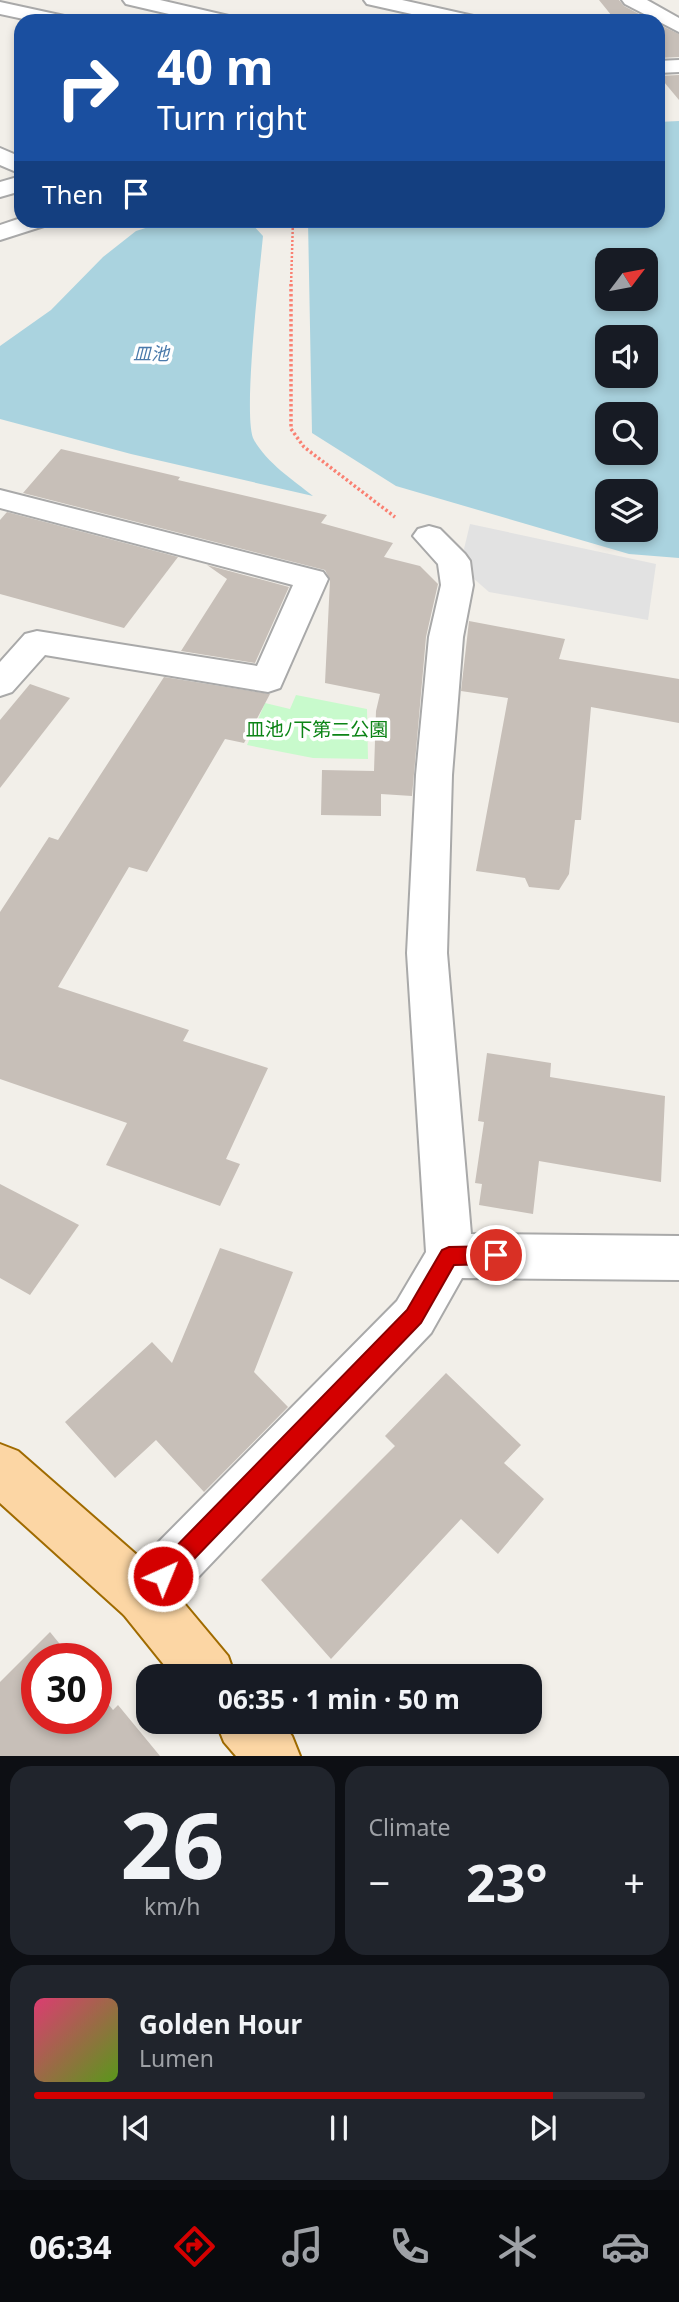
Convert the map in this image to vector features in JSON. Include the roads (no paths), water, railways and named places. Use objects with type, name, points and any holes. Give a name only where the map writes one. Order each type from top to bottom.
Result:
[{"type":"main road","points":[[0,1469],[143,1595],[198,1664]]},
{"type":"main road","points":[[254,1734],[272,1756]]},
{"type":"street","points":[[62,14],[74,0]]},
{"type":"street","points":[[133,0],[173,4],[204,14]]},
{"type":"street","points":[[374,0],[439,14]]},
{"type":"street","points":[[632,0],[657,14]]},
{"type":"street","points":[[0,8],[28,14]]},
{"type":"street","points":[[0,499],[312,579],[268,680],[0,634]]},
{"type":"street","points":[[143,1595],[414,1317],[449,1256],[447,1198],[427,953],[434,775],[446,637],[457,585],[454,561],[429,536]]},
{"type":"street","points":[[0,684],[37,642]]},
{"type":"street","points":[[449,1256],[679,1258]]},
{"type":"water","points":[[679,121],[679,558],[629,554],[396,486],[312,433],[308,228],[665,228],[665,122]]},
{"type":"water","name":"皿池","points":[[146,228],[256,228],[263,236],[251,375],[251,427],[254,440],[266,456],[313,496],[131,454],[0,419],[0,346],[51,310],[103,257],[136,231]]},
{"type":"park label","name":"皿池ﾉ下第二公園","points":[[317,729]]}]
